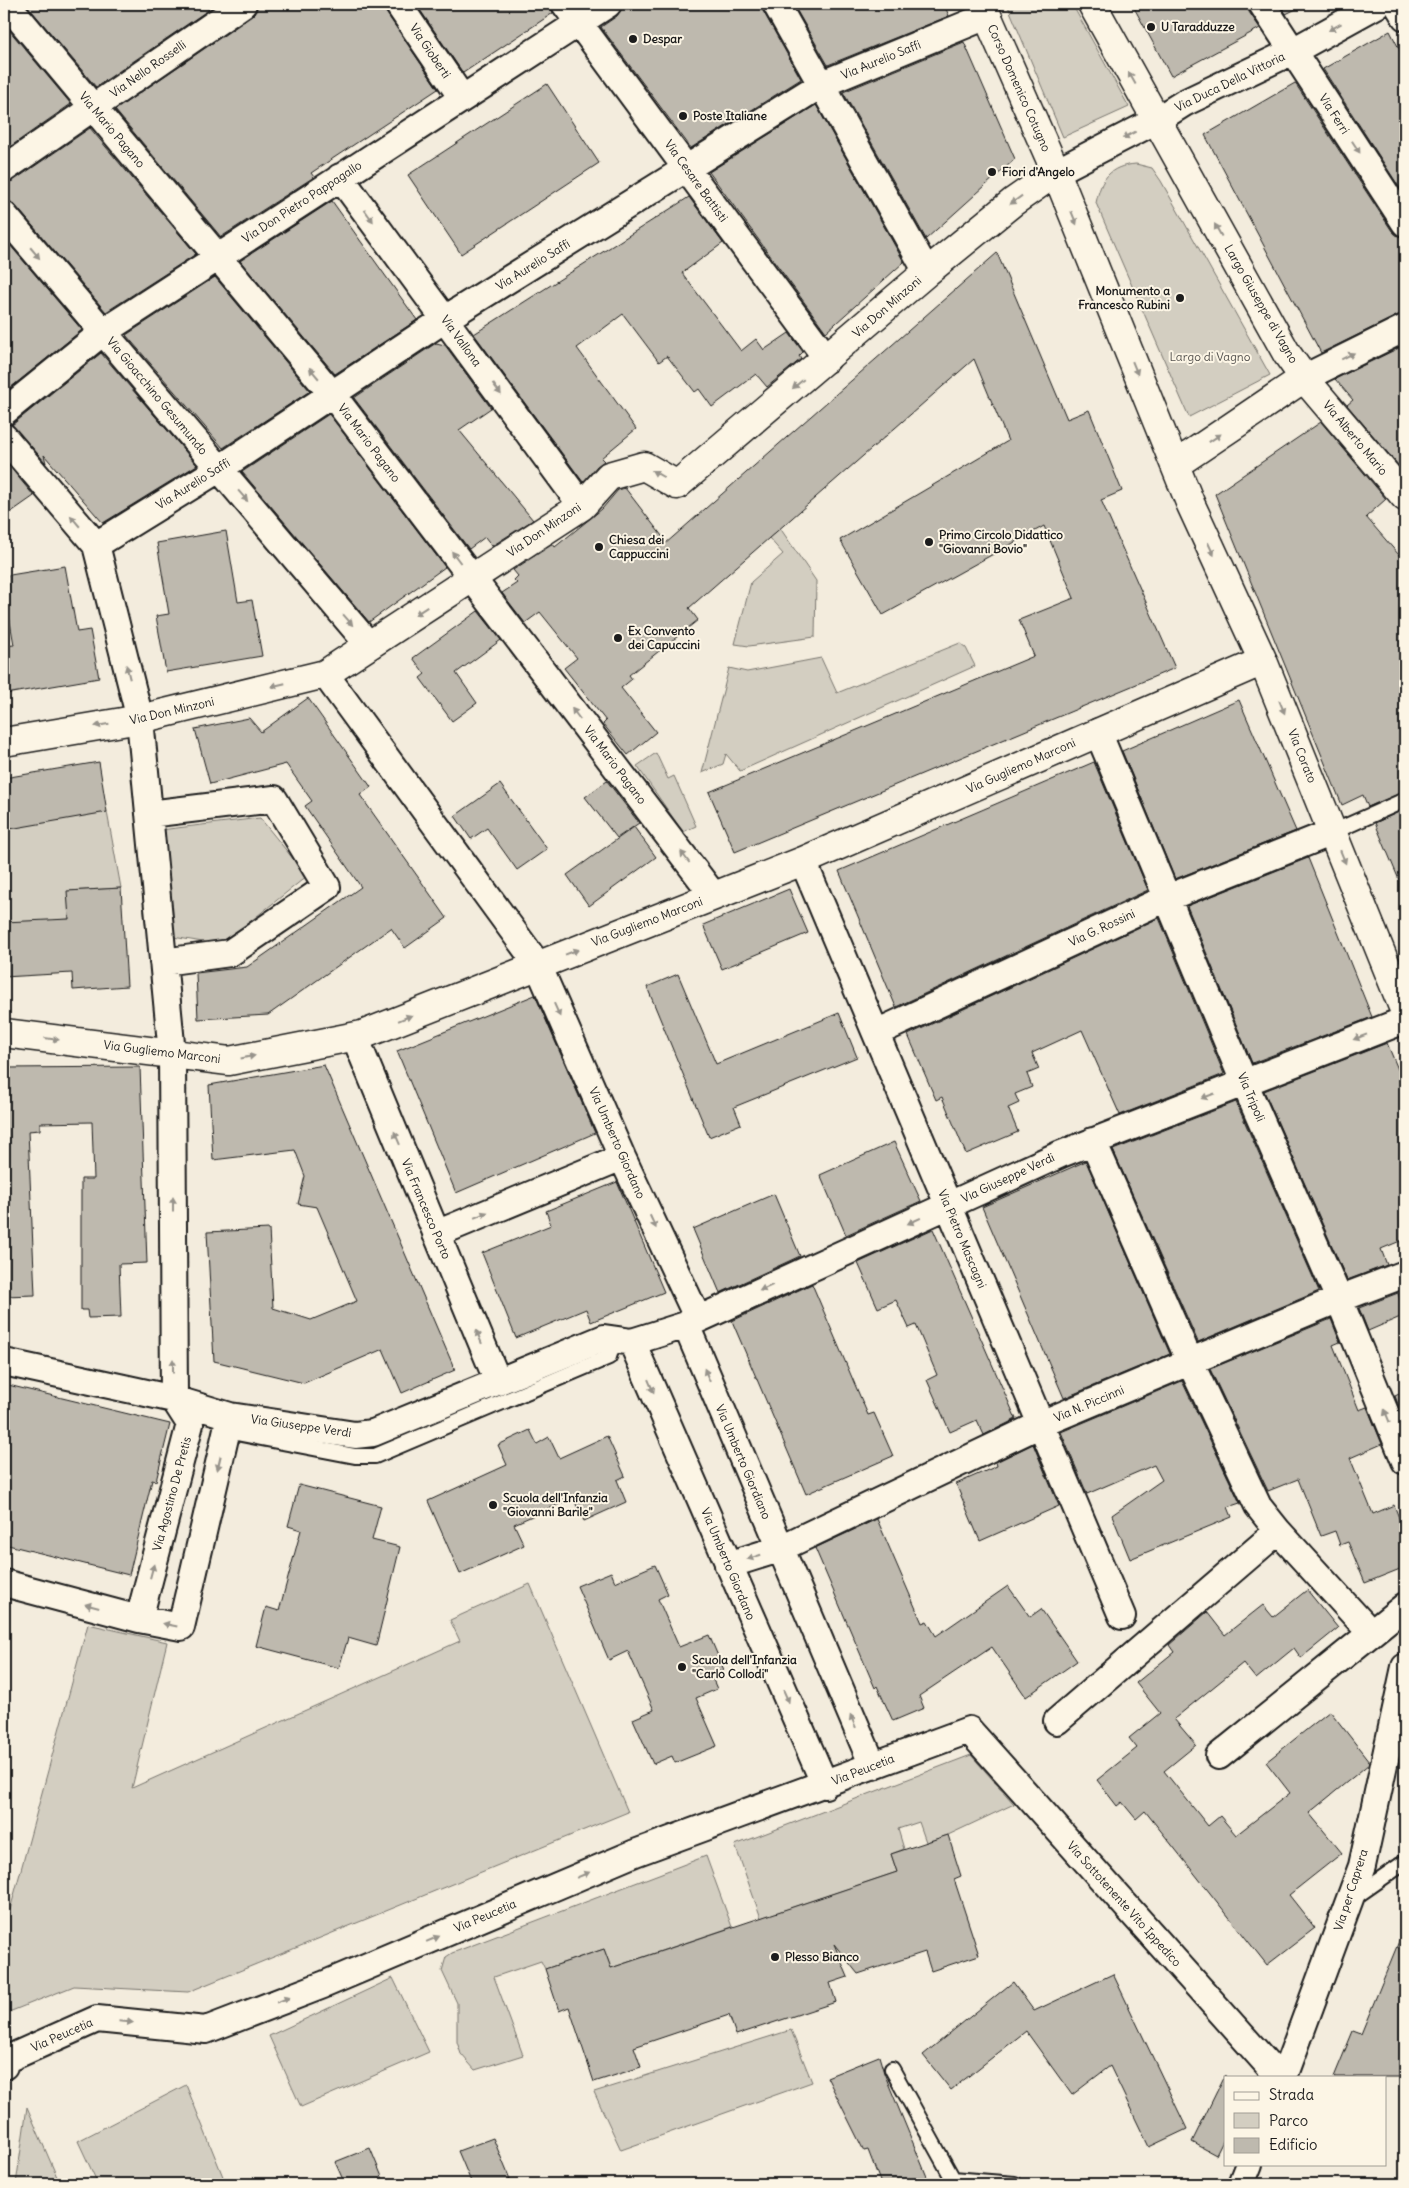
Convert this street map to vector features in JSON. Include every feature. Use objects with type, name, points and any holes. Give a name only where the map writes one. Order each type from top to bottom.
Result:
[{"type":"main road","points":[[1092,4],[1156,120]]},
{"type":"main road","name":"Corso Domenico Cotugno","points":[[985,10],[1056,172]]},
{"type":"main road","name":"Largo Giuseppe di Vagno","points":[[1156,120],[1288,354],[1304,378],[1175,465]]},
{"type":"main road","points":[[1056,172],[1175,465]]},
{"type":"main road","name":"Via Don Minzoni","points":[[4,742],[140,719],[325,674],[582,506],[609,476],[644,466],[677,485],[927,272],[1013,202],[1056,172]]},
{"type":"main road","name":"Via Alberto Mario","points":[[1304,378],[1405,497]]},
{"type":"main road","name":"Via Corato","points":[[1175,465],[1191,505],[1263,661],[1404,1008]]},
{"type":"main road","name":"Via Gugliemo Marconi","points":[[4,1033],[229,1060],[354,1037],[803,861],[1263,661]]},
{"type":"street","name":"Via Mario Pagano","points":[[7,4],[332,394],[714,896]]},
{"type":"street","name":"Via Nello Rosselli","points":[[4,169],[242,4]]},
{"type":"street","name":"Via Gioberti","points":[[398,4],[462,98]]},
{"type":"street","name":"Via Don Pietro Pappagallo","points":[[4,412],[103,332],[462,98],[572,13],[608,4]]},
{"type":"street","points":[[776,4],[927,272]]},
{"type":"street","name":"Via Ferri","points":[[1262,4],[1405,223]]},
{"type":"street","name":"Via Duca Della Vittoria","points":[[1056,172],[1156,120],[1184,103],[1293,51],[1378,4]]},
{"type":"street","points":[[1398,4],[1405,17]]},
{"type":"street","name":"Via Aurelio Saffi","points":[[96,545],[219,468],[445,319],[822,84],[985,10]]},
{"type":"street","name":"Via Cesare Battisti","points":[[572,13],[827,359]]},
{"type":"street","name":"Via Vallona","points":[[340,177],[582,506]]},
{"type":"street","name":"Via Gioacchino Gesumundo","points":[[4,216],[369,644]]},
{"type":"street","points":[[1304,378],[1405,328]]},
{"type":"street","points":[[4,437],[96,545],[140,719],[172,1054],[174,1399]]},
{"type":"street","name":"Via Umberto Giordano","points":[[325,674],[538,965],[692,1322]]},
{"type":"street","name":"Via Tripoli","points":[[1098,732],[1244,1082],[1339,1299],[1405,1461]]},
{"type":"street","points":[[149,814],[274,799],[327,886],[230,954],[163,962]]},
{"type":"street","name":"Via G. Rossini","points":[[876,1033],[1168,898],[1333,832]]},
{"type":"street","name":"Via Pietro Mascagni","points":[[803,861],[1122,1616]]},
{"type":"street","name":"Via Giuseppe Verdi","points":[[4,1362],[174,1399],[228,1424],[355,1435],[373,1433],[604,1338],[624,1340],[692,1322],[1061,1154],[1244,1082],[1404,1008]]},
{"type":"street","name":"Via Francesco Porto","points":[[354,1037],[498,1382]]},
{"type":"street","points":[[1094,1141],[1190,1362],[1258,1506],[1278,1531],[1371,1633]]},
{"type":"street","points":[[436,1234],[622,1157]]},
{"type":"street","name":"Via N. Piccinni","points":[[779,1549],[1041,1424],[1339,1299],[1405,1274]]},
{"type":"street","name":"Via Umberto Giordiano","points":[[692,1322],[779,1549]]},
{"type":"street","name":"Via Umberto Giordano","points":[[624,1340],[728,1565],[825,1785]]},
{"type":"street","name":"Via Agostino De Pretis","points":[[139,1618],[190,1424],[174,1399]]},
{"type":"street","points":[[4,1583],[181,1627],[228,1424]]},
{"type":"street","points":[[1057,1721],[1278,1531]]},
{"type":"street","points":[[728,1565],[779,1549],[873,1766]]},
{"type":"street","points":[[1219,1756],[1405,1606]]},
{"type":"street","name":"Via per Caprera","points":[[1284,2076],[1362,1866],[1405,1668]]},
{"type":"street","name":"Via Peucetia","points":[[4,2066],[5,2060],[97,2019],[206,2030],[323,1985],[635,1853],[825,1785],[969,1730]]},
{"type":"street","name":"Via Sottotenente Vito Ippedico","points":[[969,1730],[1278,2076]]},
{"type":"street","points":[[1242,2184],[1249,2166]]},
{"type":"lane","points":[[1333,832],[1405,800]]},
{"type":"lane","name":"Via Giuseppe Verdi","points":[[228,1424],[355,1456],[374,1456],[608,1357],[624,1340]]},
{"type":"lane","points":[[1349,1901],[1405,1862]]},
{"type":"lane","points":[[892,2068],[953,2179],[1015,2184]]},
{"type":"green space","points":[[1007,4],[1072,4],[1129,107],[1063,137]]},
{"type":"green space","name":"Largo di Vagno","points":[[1136,164],[1152,168],[1161,181],[1270,375],[1189,417],[1096,203],[1101,187],[1108,175],[1119,168]]},
{"type":"green space","points":[[780,528],[816,581],[815,637],[749,646],[735,644],[751,582],[783,554],[769,538]]},
{"type":"green space","points":[[960,643],[966,648],[975,666],[740,771],[726,754],[723,764],[702,773],[729,668],[747,672],[821,658],[837,693]]},
{"type":"green space","points":[[656,753],[668,779],[674,776],[696,826],[683,832],[637,766]]},
{"type":"green space","points":[[107,812],[121,888],[68,891],[69,919],[4,926],[4,827]]},
{"type":"green space","points":[[260,818],[307,876],[221,945],[173,937],[160,830]]},
{"type":"green space","points":[[530,1584],[628,1812],[188,1992],[74,1986],[4,2014],[4,1932],[88,1624],[167,1642],[132,1788],[460,1641],[450,1620]]},
{"type":"green space","points":[[971,1755],[1014,1804],[948,1835],[926,1842],[919,1822],[898,1829],[904,1849],[891,1854],[897,1872],[761,1918],[735,1845]]},
{"type":"green space","points":[[706,1856],[732,1927],[611,1968],[604,1949],[545,1969],[541,1961],[494,1977],[523,2055],[475,2070],[461,2054],[457,2042],[457,2003],[442,1971],[446,1957],[452,1953]]},
{"type":"green space","points":[[393,1978],[429,2052],[301,2107],[269,2036]]},
{"type":"green space","points":[[791,2030],[812,2082],[621,2150],[594,2092]]},
{"type":"green space","points":[[186,2085],[226,2184],[98,2184],[78,2141]]},
{"type":"green space","points":[[27,2107],[60,2184],[16,2184]]},
{"type":"building","points":[[26,4],[217,4],[96,87]]},
{"type":"building","points":[[258,4],[383,4],[386,12],[438,89],[311,173],[314,177],[221,237],[115,110],[252,16]]},
{"type":"building","points":[[416,4],[550,4],[553,13],[463,73]]},
{"type":"building","points":[[627,4],[761,4],[763,11],[801,79],[691,148],[601,27],[617,16],[622,6]]},
{"type":"building","points":[[793,4],[944,4],[949,16],[828,65]]},
{"type":"building","points":[[1132,4],[1247,4],[1249,12],[1260,28],[1171,76]]},
{"type":"building","points":[[1280,4],[1306,4],[1286,14]]},
{"type":"building","points":[[4,24],[71,104],[4,151]]},
{"type":"building","points":[[1390,31],[1405,60],[1405,196],[1323,69]]},
{"type":"building","points":[[964,42],[1015,159],[926,239],[843,92]]},
{"type":"building","points":[[1295,83],[1392,231],[1398,236],[1405,238],[1405,313],[1321,353],[1205,135]]},
{"type":"building","points":[[547,84],[599,163],[461,254],[408,175]]},
{"type":"building","points":[[816,105],[904,262],[826,332],[709,172]]},
{"type":"building","points":[[90,128],[196,254],[106,312],[15,205],[4,200],[4,184],[13,181]]},
{"type":"building","points":[[689,197],[723,243],[682,273],[741,351],[756,339],[764,350],[789,333],[803,352],[799,356],[801,359],[767,387],[756,374],[712,407],[699,389],[695,392],[667,356],[659,362],[623,314],[577,348],[636,429],[601,458],[604,461],[583,482],[474,334]]},
{"type":"building","points":[[332,201],[417,320],[335,374],[240,261]]},
{"type":"building","points":[[4,238],[82,330],[4,393]]},
{"type":"building","points":[[997,253],[1067,419],[1089,410],[1122,491],[1101,500],[1175,668],[735,852],[709,792],[1034,656],[1019,620],[1074,598],[1044,526],[883,615],[840,540],[1008,441],[974,359],[689,608],[698,620],[629,675],[632,679],[621,688],[656,732],[628,755],[603,724],[606,721],[564,668],[577,658],[540,612],[525,623],[502,593],[517,583],[514,580],[518,576],[513,570],[553,544],[555,547],[602,509],[618,490],[625,488],[662,536],[665,544]]},
{"type":"building","points":[[215,277],[310,391],[223,448],[126,335]]},
{"type":"building","points":[[436,343],[445,345],[491,408],[459,430],[533,520],[492,546],[485,537],[469,549],[354,398]]},
{"type":"building","points":[[1405,345],[1405,473],[1347,405],[1353,400],[1335,379]]},
{"type":"building","points":[[101,353],[197,465],[103,523],[44,455],[46,463],[12,425]]},
{"type":"building","points":[[329,414],[445,567],[369,622],[242,472]]},
{"type":"building","points":[[1321,422],[1386,499],[1366,517],[1405,562],[1405,791],[1368,807],[1363,795],[1342,805],[1215,494]]},
{"type":"building","points":[[4,460],[34,496],[4,517]]},
{"type":"building","points":[[226,531],[238,602],[252,600],[262,656],[166,672],[156,616],[169,614],[157,543]]},
{"type":"building","points":[[65,566],[77,632],[90,630],[99,678],[6,694],[4,646],[14,645],[4,587],[4,576]]},
{"type":"building","points":[[478,611],[501,640],[456,673],[477,703],[452,721],[420,678],[425,674],[413,658]]},
{"type":"building","points":[[308,698],[371,787],[360,795],[447,918],[405,948],[391,928],[268,1015],[198,1019],[196,973],[247,967],[361,887],[305,806],[312,801],[286,764],[210,784],[195,729],[249,718],[261,732]]},
{"type":"building","points":[[1239,700],[1296,831],[1175,879],[1122,751]]},
{"type":"building","points":[[99,762],[107,812],[4,830],[4,778]]},
{"type":"building","points":[[1094,762],[1148,890],[896,1007],[839,871]]},
{"type":"building","points":[[607,781],[639,823],[617,838],[585,797]]},
{"type":"building","points":[[500,784],[547,849],[517,870],[487,828],[471,839],[455,816]]},
{"type":"building","points":[[1405,809],[1405,894],[1375,823]]},
{"type":"building","points":[[634,827],[656,857],[589,906],[567,875]]},
{"type":"building","points":[[1308,858],[1372,1017],[1252,1063],[1187,906]]},
{"type":"building","points":[[121,888],[127,986],[73,990],[72,973],[4,977],[4,922],[69,919],[67,891]]},
{"type":"building","points":[[789,889],[808,933],[722,969],[703,925]]},
{"type":"building","points":[[1159,918],[1224,1074],[1120,1115],[1082,1030],[1032,1053],[1039,1069],[1027,1074],[1032,1087],[1015,1094],[1019,1103],[1008,1108],[1018,1132],[966,1154],[942,1097],[936,1100],[908,1035]]},
{"type":"building","points":[[678,974],[716,1064],[839,1013],[857,1057],[734,1107],[741,1124],[709,1137],[647,987]]},
{"type":"building","points":[[535,995],[595,1133],[456,1193],[397,1051]]},
{"type":"building","points":[[1387,1043],[1405,1086],[1405,1239],[1381,1249],[1387,1265],[1347,1280],[1264,1091]]},
{"type":"building","points":[[324,1065],[455,1370],[402,1393],[383,1349],[304,1383],[214,1361],[207,1232],[269,1229],[273,1308],[311,1320],[357,1301],[317,1207],[298,1204],[305,1176],[295,1150],[213,1160],[209,1085]]},
{"type":"building","points":[[140,1067],[147,1263],[119,1264],[121,1317],[88,1318],[87,1310],[81,1310],[81,1179],[94,1179],[92,1122],[40,1123],[40,1130],[28,1131],[35,1295],[4,1296],[4,1068]]},
{"type":"building","points":[[1236,1102],[1319,1291],[1198,1342],[1113,1150]]},
{"type":"building","points":[[894,1142],[921,1201],[846,1235],[820,1175]]},
{"type":"building","points":[[1086,1161],[1170,1354],[1064,1398],[982,1207]]},
{"type":"building","points":[[617,1182],[664,1292],[591,1322],[586,1309],[516,1338],[482,1253],[551,1225],[546,1211]]},
{"type":"building","points":[[774,1194],[800,1256],[720,1293],[693,1229]]},
{"type":"building","points":[[933,1229],[1016,1419],[984,1435],[977,1420],[950,1432],[927,1380],[937,1375],[916,1325],[909,1328],[896,1300],[878,1308],[858,1263]]},
{"type":"building","points":[[812,1284],[868,1415],[874,1413],[893,1456],[806,1494],[732,1321]]},
{"type":"building","points":[[1398,1293],[1405,1315],[1368,1331],[1359,1308]]},
{"type":"building","points":[[1331,1319],[1340,1342],[1333,1345],[1359,1410],[1367,1407],[1382,1444],[1350,1458],[1373,1514],[1394,1505],[1405,1533],[1405,1567],[1365,1583],[1348,1542],[1340,1545],[1335,1531],[1321,1536],[1298,1479],[1268,1491],[1210,1369]]},
{"type":"building","points":[[1182,1381],[1240,1503],[1228,1507],[1232,1517],[1130,1559],[1112,1515],[1162,1480],[1154,1465],[1087,1494],[1061,1432]]},
{"type":"building","points":[[4,1384],[170,1424],[156,1481],[152,1480],[129,1575],[4,1544]]},
{"type":"building","points":[[1405,1391],[1405,1422],[1395,1396]]},
{"type":"building","name":"Scuola dell'Infanzia \"Giovanni Barile\"","points":[[530,1430],[537,1444],[549,1437],[559,1458],[607,1436],[625,1476],[617,1480],[626,1502],[584,1521],[573,1498],[514,1524],[524,1545],[460,1574],[428,1501],[507,1465],[498,1445]]},
{"type":"building","points":[[1033,1444],[1059,1506],[980,1541],[956,1484],[997,1466],[996,1462]]},
{"type":"building","points":[[299,1485],[381,1506],[372,1540],[400,1547],[376,1646],[348,1638],[339,1668],[256,1646],[266,1607],[279,1611],[301,1530],[288,1526]]},
{"type":"building","points":[[877,1519],[922,1623],[927,1621],[936,1636],[1008,1586],[1030,1617],[1041,1609],[1077,1661],[1026,1697],[992,1647],[919,1696],[924,1708],[893,1721],[877,1686],[875,1688],[815,1548]]},
{"type":"building","name":"Scuola dell'Infanzia \"Carlo Collodi\"","points":[[655,1565],[668,1594],[658,1599],[679,1647],[709,1635],[724,1670],[711,1675],[717,1689],[696,1698],[717,1746],[675,1763],[672,1756],[653,1764],[633,1719],[654,1710],[628,1651],[609,1660],[577,1586],[611,1572],[615,1582]]},
{"type":"building","points":[[1307,1590],[1338,1628],[1301,1658],[1294,1648],[1256,1679],[1243,1663],[1174,1719],[1196,1745],[1164,1771],[1208,1826],[1220,1816],[1236,1835],[1290,1793],[1266,1762],[1330,1711],[1369,1761],[1369,1764],[1309,1813],[1342,1853],[1289,1895],[1315,1928],[1267,1965],[1145,1811],[1136,1819],[1122,1802],[1117,1806],[1097,1780],[1137,1748],[1129,1738],[1160,1713],[1136,1683],[1174,1652],[1169,1645],[1207,1612],[1225,1635],[1263,1605],[1273,1617]]},
{"type":"building","name":"Plesso Bianco","points":[[948,1835],[961,1876],[954,1879],[979,1955],[931,1971],[925,1952],[858,1974],[834,1944],[848,1977],[830,1983],[836,2002],[736,2035],[729,2015],[634,2047],[641,2067],[594,2082],[569,2007],[559,2011],[545,1969],[604,1949],[611,1968],[897,1872],[891,1854]]},
{"type":"building","points":[[1404,1929],[1405,2077],[1334,2076],[1353,2031],[1361,2034]]},
{"type":"building","points":[[1113,1974],[1187,2129],[1149,2147],[1110,2066],[1072,2095],[1026,2031],[951,2090],[923,2055],[1013,1982],[1034,2011]]},
{"type":"building","points":[[879,2056],[884,2073],[930,2184],[881,2184],[868,2150],[864,2151],[827,2077]]},
{"type":"building","points":[[1224,2077],[1224,2139],[1216,2155],[1192,2142]]},
{"type":"building","points":[[493,2138],[512,2184],[472,2184],[458,2151]]},
{"type":"building","points":[[370,2148],[385,2184],[345,2184],[335,2162]]},
{"type":"place","name":"U Taradduzze","points":[[1151,27]]},
{"type":"place","name":"Despar","points":[[633,39]]},
{"type":"place","name":"Poste Italiane","points":[[683,116]]},
{"type":"place","name":"Fiori d'Angelo","points":[[992,172]]},
{"type":"place","name":"Monumento a Francesco Rubini","points":[[1180,298]]},
{"type":"place","name":"Primo Circolo Didattico \"Giovanni Bovio\"","points":[[929,542]]},
{"type":"place","name":"Chiesa dei Cappuccini","points":[[599,547]]},
{"type":"place","name":"Ex Convento dei Capuccini","points":[[618,638]]},
{"type":"place","name":"Scuola dell'Infanzia \"Giovanni Barile\"","points":[[493,1505]]},
{"type":"place","name":"Scuola dell'Infanzia \"Carlo Collodi\"","points":[[682,1667]]},
{"type":"place","name":"Plesso Bianco","points":[[775,1957]]}]
